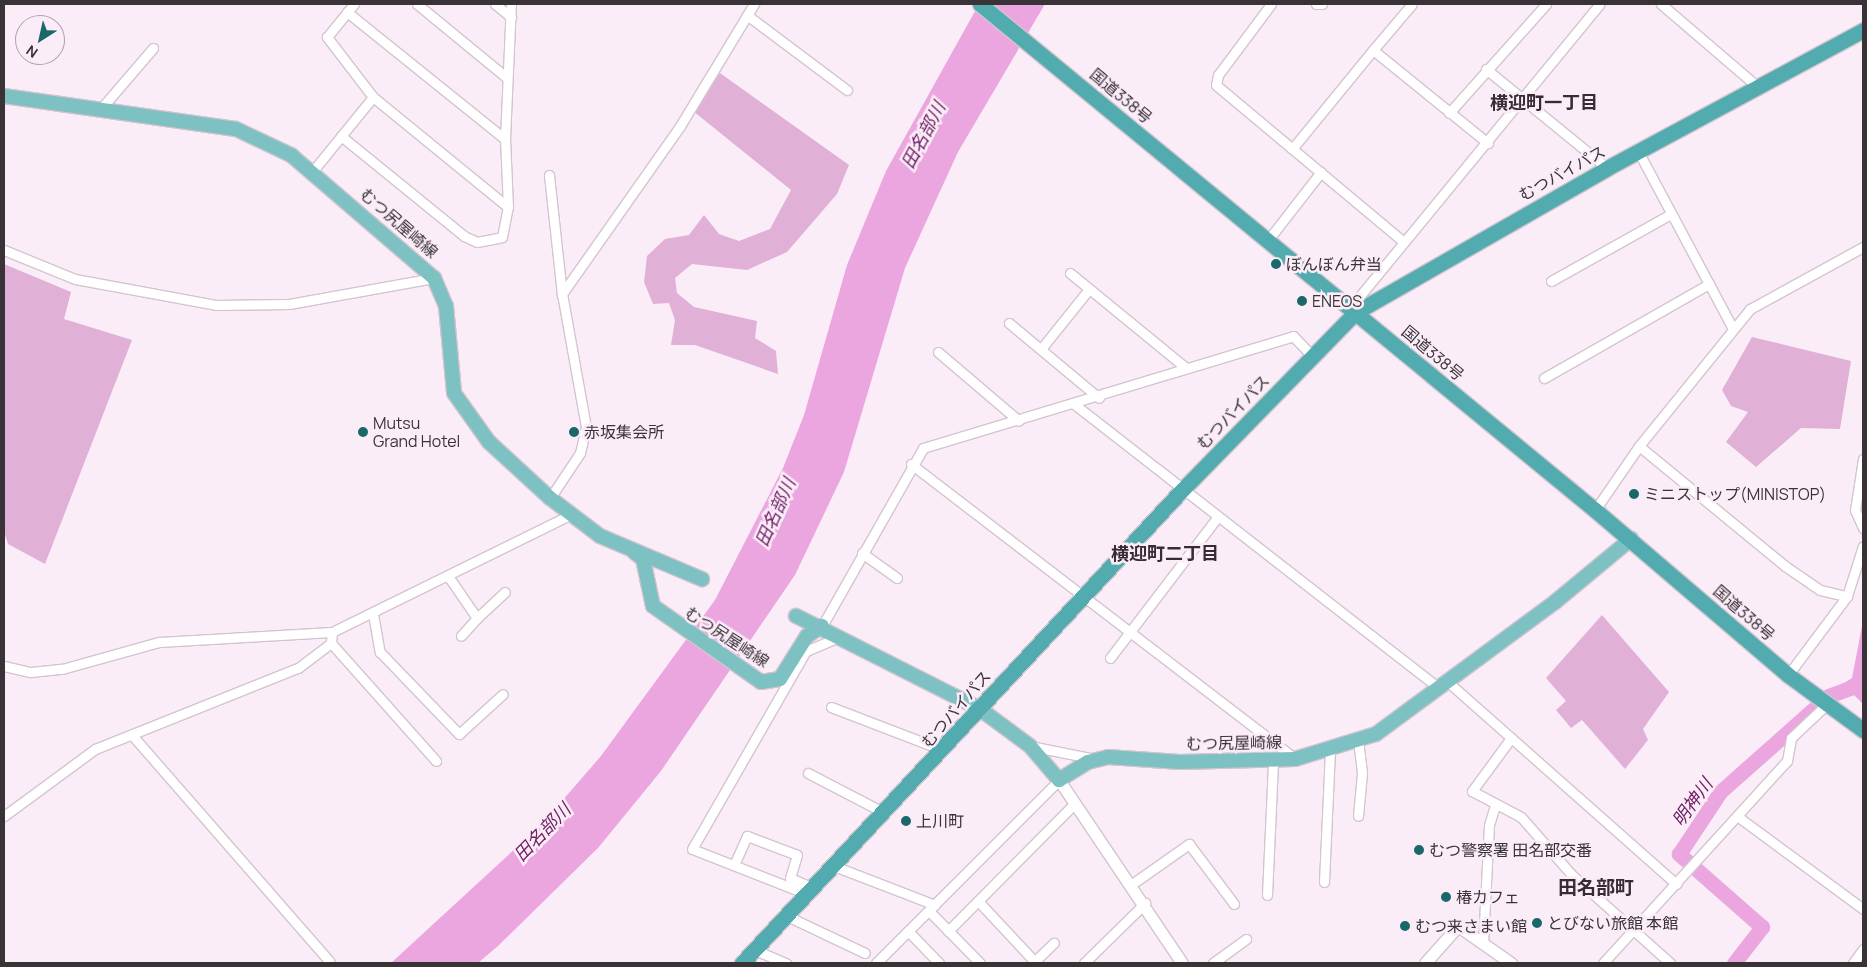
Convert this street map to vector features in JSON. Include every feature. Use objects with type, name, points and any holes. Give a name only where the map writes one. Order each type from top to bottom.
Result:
[{"type":"highway","name":"国道338号","points":[[980,4],[1036,48],[1631,539],[1788,675],[1863,730]]},
{"type":"highway","name":"むつバイパス","points":[[742,963],[944,750],[1183,489],[1356,312],[1607,168],[1760,89],[1859,32]]},
{"type":"main road","name":"むつ尻屋崎線","points":[[4,96],[236,129],[272,143],[312,172],[434,278],[446,306],[450,378],[463,409],[489,442],[570,515],[600,536],[702,579]]},
{"type":"main road","name":"むつ尻屋崎線","points":[[1096,759],[1295,760],[1376,734],[1444,685],[1631,539]]},
{"type":"main road","name":"むつ尻屋崎線","points":[[632,550],[643,559],[653,606],[673,624],[750,677],[769,683],[780,679],[807,636],[822,626]]},
{"type":"main road","points":[[796,616],[842,636],[980,709],[1030,746],[1059,780],[1096,759]]},
{"type":"street","points":[[354,4],[327,37],[373,97],[508,207]]},
{"type":"street","points":[[417,4],[506,77]]},
{"type":"street","points":[[495,4],[511,17]]},
{"type":"street","points":[[341,136],[476,242],[502,237],[508,207],[505,139],[506,77],[511,4]]},
{"type":"street","points":[[562,294],[680,126],[754,4]]},
{"type":"street","points":[[1271,4],[1218,74],[1216,85],[1404,242]]},
{"type":"street","points":[[1316,4],[1322,4]]},
{"type":"street","points":[[1292,148],[1412,4]]},
{"type":"street","points":[[1450,114],[1486,69],[1546,4]]},
{"type":"street","points":[[1356,312],[1359,297],[1488,143],[1600,4]]},
{"type":"street","points":[[1661,4],[1760,89]]},
{"type":"street","points":[[347,12],[505,139]]},
{"type":"street","points":[[747,15],[847,90]]},
{"type":"street","points":[[98,110],[152,48]]},
{"type":"street","points":[[1373,50],[1488,143]]},
{"type":"street","points":[[1486,69],[1607,168]]},
{"type":"street","points":[[312,172],[373,97]]},
{"type":"street","points":[[1638,151],[1732,327]]},
{"type":"street","points":[[1268,240],[1321,172]]},
{"type":"street","points":[[549,174],[562,294],[586,427],[580,453],[550,498]]},
{"type":"street","points":[[1551,281],[1671,214]]},
{"type":"street","points":[[1596,510],[1639,446],[1732,327],[1750,309],[1863,247]]},
{"type":"street","points":[[4,250],[75,279],[216,305],[289,304],[434,278]]},
{"type":"street","points":[[1070,273],[1186,368]]},
{"type":"street","points":[[1544,378],[1709,284]]},
{"type":"street","points":[[1041,349],[1089,289]]},
{"type":"street","points":[[1010,323],[1099,398]]},
{"type":"street","points":[[822,626],[910,464],[923,448],[1099,398],[1186,368],[1293,336],[1312,356]]},
{"type":"street","points":[[938,352],[1019,421]]},
{"type":"street","points":[[1074,404],[1218,516],[1444,685],[1511,738],[1676,884]]},
{"type":"street","points":[[1639,446],[1785,566],[1820,590],[1847,596]]},
{"type":"street","points":[[1863,459],[1855,510],[1863,528]]},
{"type":"street","points":[[910,464],[1295,760]]},
{"type":"street","points":[[4,661],[7,668],[62,669],[158,642],[332,632],[373,614],[570,515]]},
{"type":"street","points":[[1110,658],[1218,516]]},
{"type":"street","points":[[1788,675],[1847,596],[1863,546]]},
{"type":"street","points":[[862,552],[897,578]]},
{"type":"street","points":[[448,576],[477,618]]},
{"type":"street","points":[[461,636],[505,592]]},
{"type":"street","points":[[373,614],[380,652],[459,734],[503,694]]},
{"type":"street","points":[[332,632],[331,643],[436,761]]},
{"type":"street","points":[[810,891],[692,849],[806,651],[842,636]]},
{"type":"street","points":[[4,816],[74,761],[298,668],[331,643]]},
{"type":"street","points":[[1603,963],[1632,930],[1687,874],[1787,761],[1791,738],[1823,702]]},
{"type":"street","points":[[831,707],[944,750]]},
{"type":"street","points":[[132,736],[329,961]]},
{"type":"street","points":[[1511,738],[1471,787],[1481,799],[1526,821],[1572,875],[1670,963]]},
{"type":"street","points":[[1358,740],[1362,773],[1358,816]]},
{"type":"street","points":[[1030,746],[1096,759]]},
{"type":"street","points":[[1324,882],[1330,750]]},
{"type":"street","points":[[1267,895],[1273,761]]},
{"type":"street","points":[[808,773],[885,813]]},
{"type":"street","points":[[876,963],[1059,780],[1145,903],[1182,963]]},
{"type":"street","points":[[948,931],[1075,803]]},
{"type":"street","points":[[1483,943],[1488,825],[1495,806]]},
{"type":"street","points":[[1737,816],[1863,909]]},
{"type":"street","points":[[734,865],[747,836],[797,855],[790,878],[810,891]]},
{"type":"street","points":[[1132,884],[1188,844],[1234,904]]},
{"type":"street","points":[[834,866],[932,908],[948,931],[980,963]]},
{"type":"street","points":[[978,901],[1034,962],[1054,942]]},
{"type":"street","points":[[1084,963],[1145,903]]},
{"type":"street","points":[[787,916],[865,952]]},
{"type":"street","points":[[1425,963],[1458,926],[1511,963]]},
{"type":"street","points":[[908,931],[940,963]]},
{"type":"street","points":[[1213,963],[1246,939]]},
{"type":"street","points":[[1854,963],[1863,949]]},
{"type":"street","points":[[755,950],[786,963]]},
{"type":"shaded area","points":[[720,73],[849,165],[837,194],[787,252],[747,270],[692,264],[675,278],[677,293],[694,307],[757,321],[755,338],[776,351],[778,374],[695,345],[671,345],[675,320],[669,303],[653,304],[644,282],[647,256],[665,239],[689,235],[704,215],[719,234],[739,241],[770,229],[791,190],[693,111]]},
{"type":"shaded area","points":[[4,264],[71,292],[64,319],[132,340],[45,564],[8,544],[4,531]]},
{"type":"shaded area","points":[[1752,337],[1851,361],[1840,429],[1801,428],[1756,467],[1726,442],[1748,412],[1731,406],[1722,390]]},
{"type":"shaded area","points":[[1602,615],[1669,692],[1643,729],[1648,740],[1625,769],[1582,720],[1571,728],[1556,710],[1566,701],[1546,678]]},
{"type":"water","name":"田名部川","points":[[979,4],[1045,4],[958,152],[905,268],[844,472],[795,575],[661,771],[598,848],[498,946],[478,963],[391,963],[542,824],[601,756],[715,600],[783,468],[804,415],[847,265],[886,171]]},
{"type":"water","points":[[1863,621],[1863,704],[1851,692],[1837,692],[1830,697],[1827,694],[1852,678]]},
{"type":"waterway","name":"明神川","points":[[1734,963],[1762,927],[1679,854],[1720,792],[1828,696],[1863,683]]},
{"type":"place","name":"ぼんぼん弁当","points":[[1276,264]]},
{"type":"place","name":"ENEOS","points":[[1302,301]]},
{"type":"place","name":"Mutsu Grand Hotel","points":[[363,432]]},
{"type":"place","name":"赤坂集会所","points":[[574,432]]},
{"type":"place","name":"ミニストップ(MINISTOP)","points":[[1634,494]]},
{"type":"place","name":"上川町","points":[[906,821]]},
{"type":"place","name":"むつ警察署 田名部交番","points":[[1419,850]]},
{"type":"place","name":"椿カフェ","points":[[1446,897]]},
{"type":"place","name":"とびない旅館 本館","points":[[1537,923]]},
{"type":"place","name":"むつ来さまい館","points":[[1405,926]]},
{"type":"district","name":"横迎町一丁目","points":[[1544,102]]},
{"type":"district","name":"横迎町二丁目","points":[[1165,553]]},
{"type":"district","name":"田名部町","points":[[1596,888]]}]
